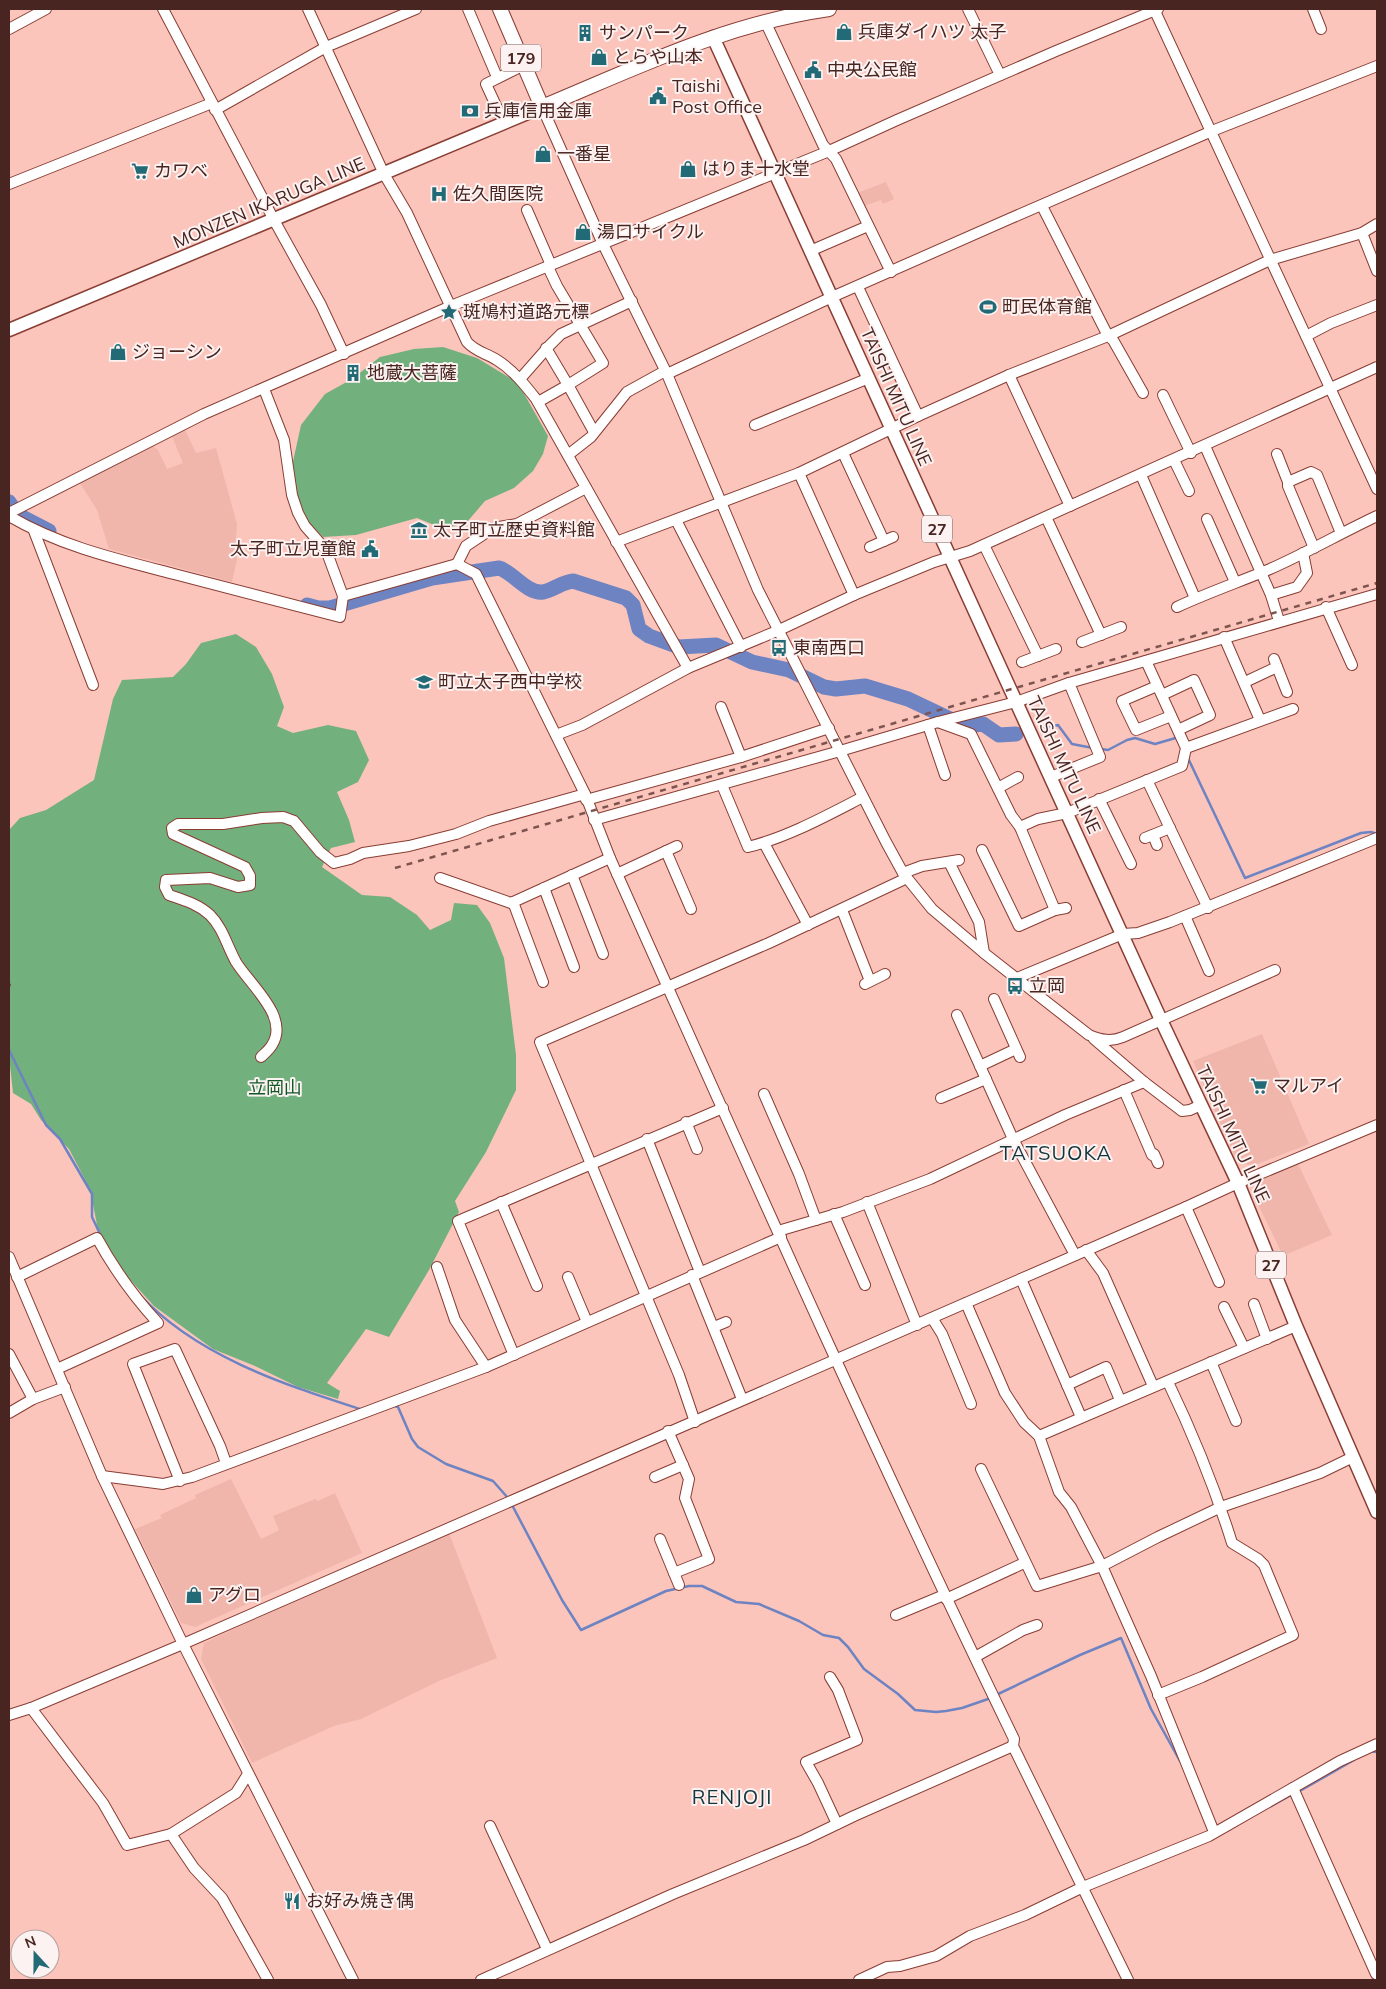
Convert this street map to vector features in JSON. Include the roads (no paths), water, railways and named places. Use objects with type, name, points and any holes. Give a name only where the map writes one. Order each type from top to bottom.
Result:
[{"type":"highway","name":"179","points":[[500,9],[542,107]]},
{"type":"highway","points":[[542,107],[713,37],[765,21],[829,9]]},
{"type":"main road","name":"TAISHI MITU LINE","points":[[713,37],[1161,1020],[1238,1183],[1296,1326],[1377,1512]]},
{"type":"main road","name":"MONZEN IKARUGA LINE","points":[[9,330],[542,107]]},
{"type":"street","points":[[9,29],[46,9]]},
{"type":"street","points":[[162,9],[321,305],[344,354]]},
{"type":"street","points":[[308,9],[384,174],[407,213],[468,342],[474,349],[496,359],[520,379],[538,402],[688,668]]},
{"type":"street","points":[[9,184],[213,107],[326,47],[416,9]]},
{"type":"street","points":[[468,9],[498,77]]},
{"type":"street","points":[[968,9],[1000,75]]},
{"type":"street","points":[[264,389],[284,440],[292,494],[298,514],[305,526],[326,550],[343,596],[340,617],[118,560],[70,545],[34,531],[12,512],[166,432],[451,306],[829,152],[1000,75],[1156,9],[1377,489]]},
{"type":"street","points":[[1313,9],[1322,29]]},
{"type":"street","points":[[765,21],[823,144],[836,159],[891,272]]},
{"type":"street","points":[[504,123],[486,84],[524,65]]},
{"type":"street","points":[[568,456],[594,432],[627,392],[666,372],[759,333],[832,297],[1212,131],[1377,66]]},
{"type":"street","points":[[542,107],[604,244],[666,372],[777,631],[905,875],[932,909],[984,953],[1089,1035],[1144,1082],[1182,1111],[1201,1105]]},
{"type":"street","points":[[1042,206],[1108,336],[1113,340],[1143,393]]},
{"type":"street","points":[[527,210],[557,286],[603,363],[538,402]]},
{"type":"street","points":[[616,542],[799,473],[891,428],[1009,375],[1108,336],[1270,260],[1362,233],[1377,224]]},
{"type":"street","points":[[810,250],[868,226]]},
{"type":"street","points":[[1362,233],[1377,271]]},
{"type":"street","points":[[858,287],[918,416]]},
{"type":"street","points":[[520,379],[546,348],[561,334],[632,301]]},
{"type":"street","points":[[1306,336],[1331,323],[1377,305]]},
{"type":"street","points":[[546,348],[594,432]]},
{"type":"street","points":[[556,735],[582,725],[688,668],[741,647],[854,595],[934,562],[984,545],[1191,453],[1377,367]]},
{"type":"street","points":[[1009,375],[1070,506]]},
{"type":"street","points":[[755,425],[869,378]]},
{"type":"street","points":[[1162,395],[1191,453]]},
{"type":"street","points":[[1205,446],[1271,595],[1279,621]]},
{"type":"street","points":[[843,453],[889,539],[870,547]]},
{"type":"street","points":[[1278,454],[1288,486],[1314,548]]},
{"type":"street","points":[[1174,460],[1189,491]]},
{"type":"street","points":[[1288,482],[1311,472],[1317,475],[1341,533]]},
{"type":"street","points":[[799,473],[854,595]]},
{"type":"street","points":[[1141,475],[1195,598]]},
{"type":"street","points":[[457,564],[466,546],[493,528],[517,524],[586,488]]},
{"type":"street","points":[[1176,607],[1303,553],[1377,516]]},
{"type":"street","points":[[1046,517],[1101,635]]},
{"type":"street","points":[[1206,519],[1235,582]]},
{"type":"street","points":[[676,520],[741,647]]},
{"type":"street","points":[[34,531],[93,684]]},
{"type":"street","points":[[984,545],[1038,656]]},
{"type":"street","points":[[1271,595],[1297,587],[1307,573],[1303,553]]},
{"type":"street","points":[[343,596],[457,564],[476,574],[586,797],[610,858],[667,986],[945,1597],[1014,1739],[1013,1746],[1128,1980]]},
{"type":"street","points":[[594,820],[722,785],[933,723],[1016,702],[1069,683],[1326,607],[1377,594]]},
{"type":"street","points":[[1326,607],[1352,665]]},
{"type":"street","points":[[1082,642],[1121,627]]},
{"type":"street","points":[[1224,637],[1260,720]]},
{"type":"street","points":[[1022,662],[1056,649]]},
{"type":"street","points":[[1020,827],[1038,818],[1067,813],[1182,766],[1186,748],[1146,661]]},
{"type":"street","points":[[1245,682],[1276,663],[1287,692]]},
{"type":"street","points":[[1172,716],[1136,730],[1122,701],[1194,680],[1210,715],[1178,730]]},
{"type":"street","points":[[1051,777],[1100,757],[1069,683]]},
{"type":"street","points":[[721,706],[742,757]]},
{"type":"street","points":[[1186,748],[1293,709]]},
{"type":"street","points":[[933,723],[944,775]]},
{"type":"street","points":[[933,723],[971,734],[1011,815],[1020,827],[1055,910]]},
{"type":"street","points":[[261,1056],[273,1045],[277,1028],[272,1011],[237,962],[219,926],[211,916],[196,904],[169,895],[165,887],[166,880],[210,878],[238,887],[250,885],[250,876],[245,867],[173,834],[172,828],[178,824],[223,824],[283,817],[294,822],[320,852],[334,862],[350,859],[363,853],[409,846],[456,834],[489,821],[742,757],[829,728]]},
{"type":"street","points":[[998,788],[1018,777]]},
{"type":"street","points":[[1147,780],[1208,908]]},
{"type":"street","points":[[722,785],[748,847],[764,843],[863,797]]},
{"type":"street","points":[[1099,799],[1131,864]]},
{"type":"street","points":[[1152,839],[1170,828]]},
{"type":"street","points":[[1017,978],[1123,934],[1138,933],[1208,908],[1256,886],[1377,838]]},
{"type":"street","points":[[764,843],[808,925]]},
{"type":"street","points":[[618,874],[677,846]]},
{"type":"street","points":[[982,850],[1020,926],[1055,910],[1066,908]]},
{"type":"street","points":[[666,851],[691,909]]},
{"type":"street","points":[[440,878],[511,903],[610,858]]},
{"type":"street","points":[[695,1422],[679,1375],[540,1042],[842,910],[922,866],[954,861],[979,922],[984,953]]},
{"type":"street","points":[[572,875],[584,918],[603,954]]},
{"type":"street","points":[[544,888],[555,929],[570,963]]},
{"type":"street","points":[[513,902],[533,966],[543,982]]},
{"type":"street","points":[[842,910],[867,983],[885,974]]},
{"type":"street","points":[[1185,916],[1209,971]]},
{"type":"street","points":[[1089,1035],[1109,1041],[1117,1040],[1275,970]]},
{"type":"street","points":[[980,1066],[1018,1053],[994,999]]},
{"type":"street","points":[[957,1015],[1013,1139],[1075,1255]]},
{"type":"street","points":[[941,1098],[986,1080]]},
{"type":"street","points":[[102,1476],[163,1484],[180,1481],[486,1367],[780,1234],[930,1179],[1013,1139],[1144,1082]]},
{"type":"street","points":[[1124,1090],[1139,1134],[1158,1162]]},
{"type":"street","points":[[764,1094],[778,1118],[793,1152],[800,1190],[816,1220]]},
{"type":"street","points":[[514,1354],[458,1221],[686,1122],[723,1108]]},
{"type":"street","points":[[686,1122],[697,1149]]},
{"type":"street","points":[[9,1715],[31,1708],[183,1644],[668,1431],[695,1422],[917,1325],[1238,1183],[1377,1125]]},
{"type":"street","points":[[647,1139],[696,1273],[714,1327],[714,1333],[742,1400]]},
{"type":"street","points":[[501,1202],[537,1286]]},
{"type":"street","points":[[867,1202],[917,1325]]},
{"type":"street","points":[[1186,1207],[1220,1282]]},
{"type":"street","points":[[834,1214],[860,1265],[865,1285]]},
{"type":"street","points":[[17,1277],[97,1238],[109,1261],[135,1298],[158,1323],[57,1369]]},
{"type":"street","points":[[1086,1250],[1103,1273],[1153,1386]]},
{"type":"street","points":[[9,1257],[102,1476],[183,1644],[353,1980]]},
{"type":"street","points":[[438,1267],[455,1320],[486,1367]]},
{"type":"street","points":[[568,1276],[587,1322]]},
{"type":"street","points":[[1021,1279],[1081,1417]]},
{"type":"street","points":[[966,1303],[1005,1393],[1024,1422],[1039,1436],[1059,1492],[1071,1507],[1102,1566],[1158,1695],[1214,1832]]},
{"type":"street","points":[[1254,1304],[1268,1339]]},
{"type":"street","points":[[1224,1307],[1244,1348]]},
{"type":"street","points":[[932,1318],[942,1334],[972,1404]]},
{"type":"street","points":[[714,1327],[726,1322]]},
{"type":"street","points":[[1039,1436],[1296,1326]]},
{"type":"street","points":[[180,1481],[133,1364],[143,1359],[174,1349],[220,1446],[226,1463]]},
{"type":"street","points":[[9,1357],[32,1399]]},
{"type":"street","points":[[1211,1362],[1236,1422]]},
{"type":"street","points":[[1067,1385],[1106,1367],[1120,1400]]},
{"type":"street","points":[[1158,1695],[1202,1678],[1293,1635],[1264,1565],[1258,1559],[1232,1543],[1221,1507],[1186,1418],[1168,1382]]},
{"type":"street","points":[[9,1413],[32,1399],[65,1387]]},
{"type":"street","points":[[668,1431],[689,1479],[685,1498],[709,1559],[674,1572]]},
{"type":"street","points":[[981,1469],[1024,1563],[1037,1586],[1102,1566],[1221,1507],[1320,1473],[1353,1457]]},
{"type":"street","points":[[655,1477],[683,1465]]},
{"type":"street","points":[[660,1539],[679,1585]]},
{"type":"street","points":[[896,1615],[945,1597],[1024,1563]]},
{"type":"street","points":[[975,1657],[1023,1630],[1037,1626]]},
{"type":"street","points":[[830,1677],[838,1690],[858,1740],[806,1762],[837,1824]]},
{"type":"street","points":[[31,1708],[103,1803],[127,1846],[171,1834],[236,1793],[248,1774]]},
{"type":"street","points":[[860,1980],[887,1967],[900,1966],[936,1956],[970,1936],[1025,1915],[1083,1887],[1208,1836],[1340,1761],[1377,1744]]},
{"type":"street","points":[[481,1980],[547,1949],[804,1840],[1013,1746]]},
{"type":"street","points":[[1293,1788],[1376,1974]]},
{"type":"street","points":[[490,1826],[547,1949]]},
{"type":"street","points":[[171,1834],[194,1868],[222,1898],[268,1980]]},
{"type":"waterway","points":[[9,502],[18,515],[49,531]]},
{"type":"waterway","points":[[307,605],[318,608],[330,608],[432,578],[499,568],[531,590],[537,592],[547,591],[573,581],[626,598],[633,605],[639,629],[649,636],[679,647],[716,645],[752,662],[789,670],[824,687],[836,689],[865,686],[908,699],[965,726],[983,724],[999,735],[1016,734]]},
{"type":"waterway","points":[[1042,729],[1058,725],[1072,744],[1093,748]]},
{"type":"waterway","points":[[1101,749],[1108,750],[1135,738],[1155,744],[1179,737]]},
{"type":"waterway","points":[[1187,756],[1245,878],[1361,833],[1371,832],[1377,834]]},
{"type":"waterway","points":[[9,1050],[46,1125],[60,1139],[92,1194],[92,1217],[101,1236]]},
{"type":"waterway","points":[[139,1294],[162,1316],[187,1335],[214,1351],[271,1378],[360,1409]]},
{"type":"waterway","points":[[395,1406],[398,1407],[412,1439],[418,1447],[446,1464],[493,1481],[508,1498]]},
{"type":"waterway","points":[[511,1503],[562,1600],[581,1630],[666,1591],[689,1586],[702,1586],[736,1602],[759,1604],[799,1621],[823,1635],[839,1638],[864,1669],[898,1694],[915,1710],[946,1711],[962,1708],[991,1698]]},
{"type":"waterway","points":[[996,1695],[1080,1655],[1121,1638],[1151,1709],[1180,1761]]},
{"type":"waterway","points":[[1370,1751],[1377,1752]]},
{"type":"waterway","points":[[1298,1792],[1354,1760]]},
{"type":"waterway","points":[[1258,1813],[1293,1794]]},
{"type":"railway","points":[[395,868],[1377,583]]},
{"type":"place","name":"兵庫ダイハツ 太子","points":[[844,32]]},
{"type":"place","name":"サンパーク","points":[[585,33]]},
{"type":"place","name":"とらや山本","points":[[599,57]]},
{"type":"place","name":"中央公民館","points":[[813,70]]},
{"type":"place","name":"Taishi Post Office","points":[[658,96]]},
{"type":"place","name":"兵庫信用金庫","points":[[470,111]]},
{"type":"place","name":"一番星","points":[[543,154]]},
{"type":"place","name":"はりま十水堂","points":[[688,169]]},
{"type":"place","name":"カワベ","points":[[140,171]]},
{"type":"place","name":"佐久間医院","points":[[439,194]]},
{"type":"place","name":"湯口サイクル","points":[[583,232]]},
{"type":"place","name":"町民体育館","points":[[988,307]]},
{"type":"place","name":"斑鳩村道路元標","points":[[449,312]]},
{"type":"place","name":"ジョーシン","points":[[118,352]]},
{"type":"place","name":"地蔵大菩薩","points":[[353,373]]},
{"type":"place","name":"太子町立歴史資料館","points":[[419,530]]},
{"type":"place","name":"太子町立児童館","points":[[370,549]]},
{"type":"place","name":"東南西口","points":[[779,648]]},
{"type":"place","name":"町立太子西中学校","points":[[424,682]]},
{"type":"place","name":"立岡","points":[[1015,986]]},
{"type":"place","name":"マルアイ","points":[[1259,1086]]},
{"type":"place","name":"アグロ","points":[[194,1595]]},
{"type":"place","name":"お好み焼き偶","points":[[292,1901]]},
{"type":"district","name":"TATSUOKA","points":[[1056,1153]]},
{"type":"district","name":"RENJOJI","points":[[732,1797]]},
{"type":"park label","name":"立岡山","points":[[275,1088]]}]
